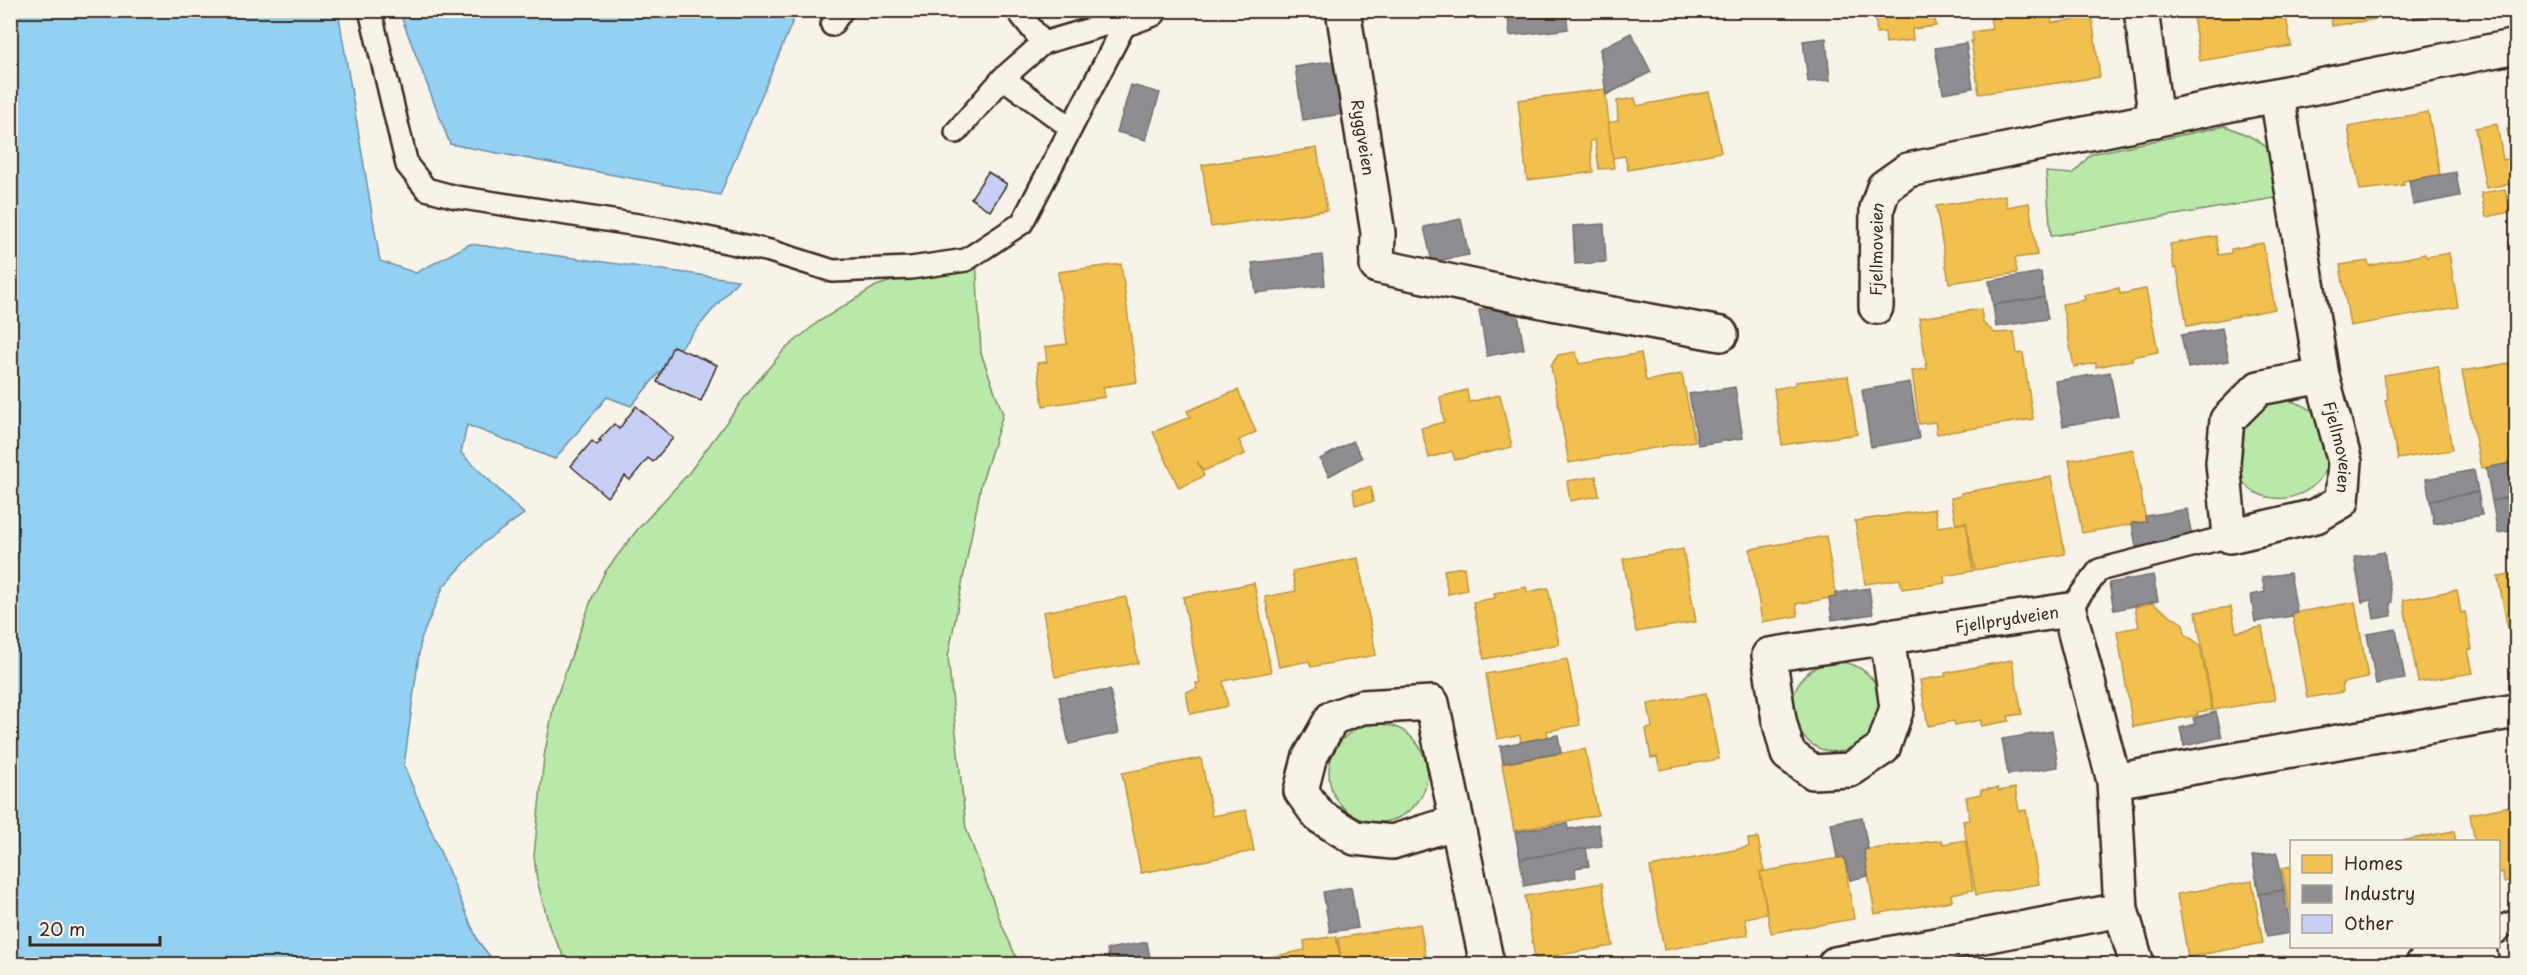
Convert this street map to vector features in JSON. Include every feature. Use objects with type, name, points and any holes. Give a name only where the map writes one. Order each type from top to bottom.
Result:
[{"type":"street","name":"Ryggveien","points":[[1343,10],[1378,233],[1377,266],[1552,303],[1721,334]]},
{"type":"street","points":[[2141,10],[2156,120]]},
{"type":"street","name":"Fjellmoveien","points":[[1876,307],[1876,208],[1884,187],[1908,170],[2517,46]]},
{"type":"street","name":"Fjellmoveien","points":[[2230,536],[2316,516],[2342,501],[2345,462],[2322,376],[2277,95]]},
{"type":"street","points":[[2230,536],[2223,463],[2227,420],[2259,388],[2322,376]]},
{"type":"street","name":"Fjellprydveien","points":[[1887,636],[1897,708],[1883,748],[1850,770],[1813,772],[1788,754],[1779,720],[1769,655],[1887,636],[2068,610],[2114,781],[2121,910],[2137,964]]},
{"type":"street","points":[[1457,822],[1392,842],[1355,838],[1319,816],[1301,791],[1309,759],[1332,718],[1362,707],[1432,703],[1487,964]]},
{"type":"street","points":[[2114,781],[2517,711]]},
{"type":"street","points":[[1835,964],[1871,961],[2121,910]]},
{"type":"street","points":[[2423,964],[2487,949]]},
{"type":"lane","points":[[370,10],[407,165],[426,189],[456,197],[674,231],[770,251],[833,272],[911,268],[966,260],[1022,223],[1071,128],[1139,14]]},
{"type":"lane","points":[[1017,10],[1043,43]]},
{"type":"lane","points":[[956,132],[1003,78],[1043,43],[1139,14]]},
{"type":"lane","points":[[1003,78],[1071,128]]},
{"type":"lane","points":[[2068,610],[2099,570],[2230,536]]},
{"type":"lane","points":[[2500,930],[2503,926],[2517,921]]},
{"type":"green space","points":[[2225,126],[2263,144],[2275,156],[2283,175],[2287,196],[2051,236],[2046,172],[2073,174],[2091,154]]},
{"type":"green space","points":[[976,260],[981,353],[1003,414],[981,485],[948,657],[966,828],[1019,964],[568,964],[550,929],[537,880],[534,856],[544,757],[554,704],[592,598],[605,572],[637,530],[688,474],[751,389],[783,351],[818,322],[876,286],[935,268]]},
{"type":"green space","points":[[2280,399],[2302,405],[2318,417],[2329,442],[2330,454],[2326,470],[2317,482],[2292,497],[2277,498],[2262,495],[2249,488],[2238,476],[2233,463],[2230,440],[2264,402]]},
{"type":"green space","points":[[1837,662],[1854,666],[1869,675],[1878,690],[1882,707],[1878,724],[1869,739],[1854,748],[1837,752],[1820,748],[1805,739],[1796,724],[1792,707],[1796,690],[1805,675],[1820,666]]},
{"type":"green space","points":[[1368,724],[1388,724],[1413,738],[1424,754],[1427,773],[1424,792],[1413,808],[1388,822],[1368,822],[1351,814],[1337,800],[1329,783],[1329,763],[1337,746],[1351,732]]},
{"type":"water","points":[[10,11],[338,11],[380,261],[416,273],[470,244],[738,280],[631,406],[607,397],[555,459],[467,425],[461,453],[524,514],[483,543],[443,587],[421,639],[404,766],[478,941],[496,964],[11,964]]},
{"type":"water","points":[[399,11],[797,11],[720,195],[450,144]]},
{"type":"building: Homes","points":[[1874,10],[1934,10],[1936,26],[1912,29],[1913,40],[1886,43],[1885,32],[1877,33]]},
{"type":"building: Homes","points":[[1989,10],[2051,10],[2052,23],[2092,17],[2100,77],[1979,94],[1971,41],[1973,41],[1972,32],[1992,29]]},
{"type":"building: Homes","points":[[2192,10],[2285,10],[2291,46],[2200,61]]},
{"type":"building: Homes","points":[[2330,10],[2389,10],[2390,17],[2332,26]]},
{"type":"building: Homes","points":[[1605,89],[1614,168],[1599,169],[1595,140],[1590,141],[1593,172],[1527,180],[1518,100]]},
{"type":"building: Homes","points":[[1709,92],[1721,152],[1628,170],[1625,156],[1613,158],[1608,123],[1618,121],[1617,101],[1635,98],[1637,106]]},
{"type":"building: Homes","points":[[2428,112],[2440,175],[2403,181],[2404,185],[2360,190],[2348,127]]},
{"type":"building: Homes","points":[[2497,124],[2503,160],[2512,158],[2507,129],[2516,128],[2516,183],[2486,188],[2475,128]]},
{"type":"building: Homes","points":[[1317,148],[1327,210],[1211,227],[1202,165]]},
{"type":"building: Homes","points":[[2505,189],[2510,212],[2486,217],[2481,193]]},
{"type":"building: Homes","points":[[2005,195],[2007,207],[2029,203],[2037,255],[2015,258],[2017,273],[1949,283],[1936,206]]},
{"type":"building: Homes","points":[[2216,236],[2219,255],[2231,253],[2231,249],[2263,243],[2275,309],[2187,326],[2177,268],[2174,269],[2170,244]]},
{"type":"building: Homes","points":[[2516,241],[2516,284],[2509,242]]},
{"type":"building: Homes","points":[[2449,253],[2458,307],[2350,326],[2340,265],[2368,261],[2369,266],[2425,254],[2426,257]]},
{"type":"building: Homes","points":[[1121,264],[1137,382],[1103,387],[1105,397],[1043,406],[1037,363],[1047,362],[1045,347],[1067,344],[1058,272]]},
{"type":"building: Homes","points":[[2119,288],[2120,294],[2146,289],[2158,352],[2096,367],[2096,363],[2074,367],[2062,304],[2085,300],[2084,295]]},
{"type":"building: Homes","points":[[1981,309],[1983,323],[1995,333],[2014,332],[2017,354],[2023,353],[2033,419],[1937,434],[1935,422],[1919,424],[1912,371],[1927,369],[1919,318]]},
{"type":"building: Homes","points":[[1576,352],[1579,364],[1641,353],[1646,381],[1682,374],[1695,441],[1569,463],[1551,366],[1558,355]]},
{"type":"building: Homes","points":[[2516,362],[2516,447],[2509,448],[2512,463],[2481,468],[2462,371]]},
{"type":"building: Homes","points":[[2438,366],[2452,450],[2398,459],[2385,400],[2388,399],[2384,375]]},
{"type":"building: Homes","points":[[1848,376],[1857,434],[1782,445],[1774,389],[1795,385],[1795,382]]},
{"type":"building: Homes","points":[[1238,390],[1256,432],[1239,440],[1245,454],[1203,471],[1197,461],[1204,476],[1179,488],[1153,432],[1190,417],[1187,411]]},
{"type":"building: Homes","points":[[1467,390],[1469,402],[1500,395],[1512,447],[1455,460],[1452,451],[1429,458],[1421,428],[1444,422],[1440,397]]},
{"type":"building: Homes","points":[[2133,449],[2146,522],[2082,533],[2069,460]]},
{"type":"building: Homes","points":[[1596,476],[1599,496],[1570,501],[1567,481]]},
{"type":"building: Homes","points":[[2051,477],[2065,554],[1975,570],[1966,522],[1956,524],[1951,498],[1961,496],[1961,493]]},
{"type":"building: Homes","points":[[1371,487],[1373,502],[1355,505],[1353,490]]},
{"type":"building: Homes","points":[[1935,509],[1938,527],[1966,523],[1973,571],[1944,576],[1945,583],[1902,589],[1900,579],[1865,584],[1855,521]]},
{"type":"building: Homes","points":[[1826,536],[1836,597],[1796,604],[1798,616],[1762,622],[1750,549]]},
{"type":"building: Homes","points":[[1683,549],[1696,622],[1636,632],[1623,559]]},
{"type":"building: Homes","points":[[1358,558],[1376,655],[1311,667],[1309,661],[1279,667],[1265,597],[1296,591],[1292,571]]},
{"type":"building: Homes","points":[[1464,567],[1467,590],[1448,594],[1444,570]]},
{"type":"building: Homes","points":[[2516,574],[2516,659],[2514,660],[2498,577]]},
{"type":"building: Homes","points":[[1254,583],[1271,672],[1223,681],[1228,706],[1190,714],[1186,692],[1197,689],[1196,683],[1200,683],[1183,597]]},
{"type":"building: Homes","points":[[1526,587],[1527,592],[1548,588],[1559,644],[1484,659],[1473,602],[1495,598],[1494,593]]},
{"type":"building: Homes","points":[[2457,590],[2461,613],[2465,612],[2472,649],[2468,650],[2473,673],[2418,682],[2403,600]]},
{"type":"building: Homes","points":[[1126,597],[1138,663],[1055,677],[1043,612]]},
{"type":"building: Homes","points":[[2355,602],[2368,678],[2342,683],[2343,692],[2307,698],[2292,613]]},
{"type":"building: Homes","points":[[2152,603],[2183,624],[2185,634],[2200,645],[2212,710],[2197,712],[2198,715],[2133,727],[2117,631],[2139,627],[2135,607]]},
{"type":"building: Homes","points":[[2231,607],[2236,632],[2262,627],[2275,700],[2213,710],[2196,612]]},
{"type":"building: Homes","points":[[1567,659],[1580,725],[1547,731],[1548,737],[1521,742],[1520,735],[1497,739],[1486,674]]},
{"type":"building: Homes","points":[[2012,660],[2022,714],[2008,716],[2009,721],[1981,726],[1981,720],[1955,725],[1954,721],[1928,726],[1920,680]]},
{"type":"building: Homes","points":[[1706,693],[1719,759],[1660,770],[1657,757],[1651,758],[1646,729],[1652,728],[1648,704]]},
{"type":"building: Homes","points":[[1585,749],[1598,815],[1514,831],[1502,764]]},
{"type":"building: Homes","points":[[1201,758],[1212,816],[1246,810],[1254,851],[1141,873],[1122,773]]},
{"type":"building: Homes","points":[[1998,788],[1999,791],[2015,788],[2019,811],[2026,810],[2039,884],[1976,895],[1963,821],[1970,820],[1966,797],[1981,794],[1981,790]]},
{"type":"building: Homes","points":[[2516,805],[2516,879],[2504,882],[2503,872],[2500,873],[2500,840],[2475,840],[2470,814]]},
{"type":"building: Homes","points":[[2454,831],[2456,840],[2406,840]]},
{"type":"building: Homes","points":[[1758,838],[1764,871],[1760,872],[1767,914],[1745,918],[1748,935],[1664,950],[1650,867],[1749,847],[1748,839]]},
{"type":"building: Homes","points":[[1942,840],[1943,844],[1965,840],[1973,890],[1951,894],[1952,901],[1875,914],[1864,850]]},
{"type":"building: Homes","points":[[1844,857],[1854,919],[1771,933],[1760,872]]},
{"type":"building: Homes","points":[[2290,866],[2290,912],[2282,868]]},
{"type":"building: Homes","points":[[2252,881],[2263,943],[2188,957],[2177,894]]},
{"type":"building: Homes","points":[[1602,883],[1613,946],[1535,959],[1525,896]]},
{"type":"building: Homes","points":[[1420,924],[1427,964],[1342,964],[1338,938]]},
{"type":"building: Homes","points":[[1336,936],[1342,964],[1235,964],[1305,950],[1304,941]]},
{"type":"building: Industry","points":[[1507,10],[1566,10],[1568,29],[1510,36]]},
{"type":"building: Industry","points":[[2412,10],[2462,10],[2462,11],[2413,19]]},
{"type":"building: Industry","points":[[1631,33],[1651,72],[1606,95],[1600,49]]},
{"type":"building: Industry","points":[[1826,38],[1830,80],[1808,82],[1803,41]]},
{"type":"building: Industry","points":[[1966,43],[1973,88],[1943,93],[1935,48]]},
{"type":"building: Industry","points":[[1341,60],[1349,113],[1303,120],[1295,67]]},
{"type":"building: Industry","points":[[1131,85],[1160,93],[1146,140],[1117,132]]},
{"type":"building: Industry","points":[[2456,172],[2460,196],[2413,205],[2409,180]]},
{"type":"building: Industry","points":[[1461,219],[1469,255],[1432,262],[1424,227]]},
{"type":"building: Industry","points":[[1604,224],[1606,262],[1575,264],[1573,226]]},
{"type":"building: Industry","points":[[1322,255],[1325,285],[1256,293],[1252,263]]},
{"type":"building: Industry","points":[[2041,272],[2044,297],[1993,305],[1989,281]]},
{"type":"building: Industry","points":[[2044,297],[2048,319],[1996,327],[1993,305]]},
{"type":"building: Industry","points":[[1516,304],[1524,349],[1487,356],[1479,310]]},
{"type":"building: Industry","points":[[2222,328],[2229,361],[2188,368],[2181,335]]},
{"type":"building: Industry","points":[[2110,372],[2118,416],[2063,426],[2055,381]]},
{"type":"building: Industry","points":[[1910,382],[1919,439],[1871,447],[1862,390]]},
{"type":"building: Industry","points":[[1735,387],[1743,438],[1698,445],[1689,394]]},
{"type":"building: Industry","points":[[1353,441],[1362,458],[1329,476],[1320,459]]},
{"type":"building: Industry","points":[[2516,462],[2516,496],[2492,501],[2486,468]]},
{"type":"building: Industry","points":[[2474,470],[2478,492],[2430,501],[2426,479]]},
{"type":"building: Industry","points":[[2478,492],[2482,515],[2434,524],[2430,501]]},
{"type":"building: Industry","points":[[2516,496],[2516,530],[2498,533],[2492,501]]},
{"type":"building: Industry","points":[[2187,509],[2192,538],[2136,547],[2132,523],[2146,522],[2145,516]]},
{"type":"building: Industry","points":[[2384,552],[2392,616],[2374,619],[2371,600],[2362,602],[2354,557]]},
{"type":"building: Industry","points":[[2290,573],[2297,612],[2292,613],[2293,616],[2255,622],[2251,595],[2265,592],[2262,577]]},
{"type":"building: Industry","points":[[2153,575],[2158,601],[2114,610],[2109,583]]},
{"type":"building: Industry","points":[[1869,588],[1873,614],[1832,620],[1829,598],[1836,597],[1835,593]]},
{"type":"building: Industry","points":[[2396,629],[2405,679],[2376,684],[2367,634]]},
{"type":"building: Industry","points":[[1110,690],[1119,733],[1069,744],[1059,697]]},
{"type":"building: Industry","points":[[2216,712],[2222,737],[2184,746],[2180,728],[2195,724],[2193,718]]},
{"type":"building: Industry","points":[[2052,731],[2058,767],[2008,775],[2002,739]]},
{"type":"building: Industry","points":[[1558,735],[1561,753],[1503,763],[1500,746]]},
{"type":"building: Industry","points":[[1862,817],[1868,849],[1864,850],[1868,876],[1850,880],[1844,857],[1837,858],[1831,823]]},
{"type":"building: Industry","points":[[1567,823],[1568,829],[1598,824],[1602,846],[1520,859],[1515,832]]},
{"type":"building: Industry","points":[[1586,848],[1589,866],[1575,868],[1576,877],[1524,886],[1520,859]]},
{"type":"building: Industry","points":[[2277,852],[2284,890],[2259,894],[2252,856]]},
{"type":"building: Industry","points":[[1351,887],[1358,928],[1330,932],[1323,892]]},
{"type":"building: Industry","points":[[2284,890],[2290,933],[2267,937],[2259,894]]},
{"type":"building: Industry","points":[[1147,942],[1151,964],[1110,964],[1107,949]]},
{"type":"building: Other","points":[[988,172],[1007,184],[990,211],[971,198]]},
{"type":"building: Other","points":[[673,346],[717,365],[701,401],[657,382]]},
{"type":"building: Other","points":[[636,406],[673,438],[653,462],[648,458],[630,480],[625,476],[607,497],[571,466],[592,441],[597,445],[614,424],[619,429]]}]
